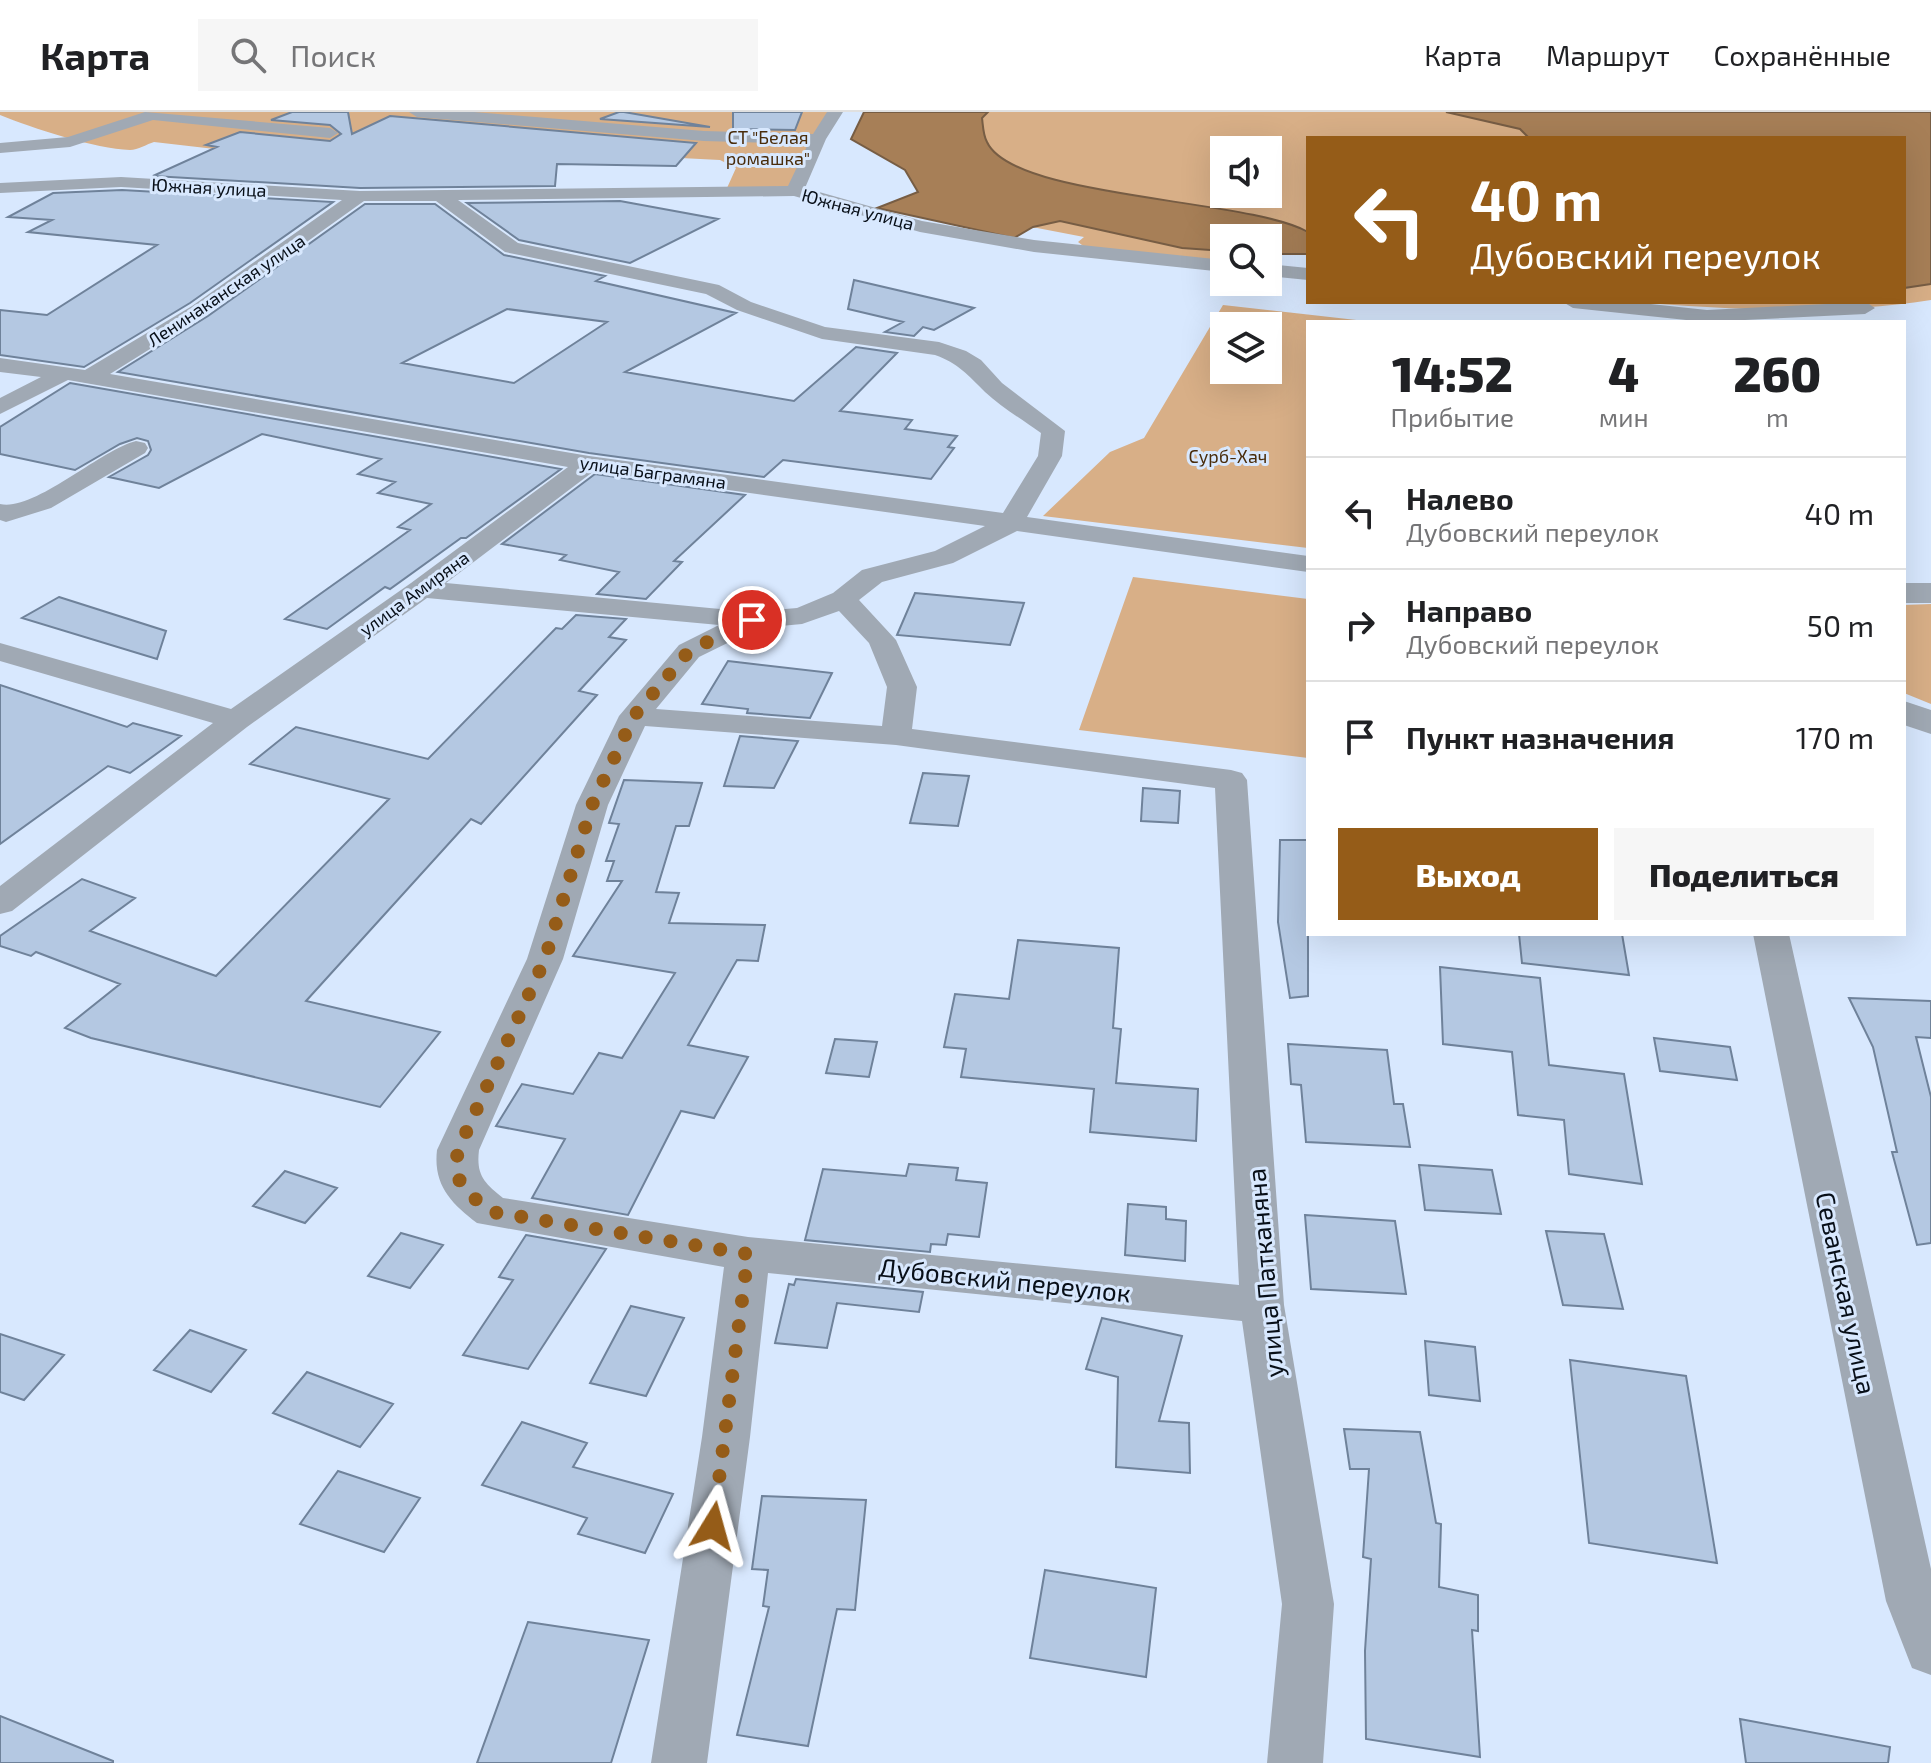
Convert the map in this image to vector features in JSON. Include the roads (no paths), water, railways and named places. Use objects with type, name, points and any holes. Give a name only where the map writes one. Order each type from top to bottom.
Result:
[{"type":"street","points":[[417,112],[704,136],[818,139]]},
{"type":"street","points":[[795,191],[818,139],[835,112]]},
{"type":"street","points":[[0,141],[27,146],[54,145],[156,114],[330,133]]},
{"type":"street","points":[[0,148],[75,144],[100,150]]},
{"type":"street","name":"Южная улица","points":[[0,188],[123,175],[360,196],[795,191],[920,226],[1034,246],[1210,265]]},
{"type":"street","points":[[0,208],[38,186]]},
{"type":"street","name":"Ленинаканская улица","points":[[0,407],[77,375],[199,310],[360,196]]},
{"type":"street","points":[[421,589],[752,620],[802,616],[843,599],[872,576],[944,557],[1010,524],[1050,456],[1053,431],[994,388],[965,360],[939,349],[822,333],[744,306],[712,289],[512,248],[441,196]]},
{"type":"street","points":[[1282,271],[1306,274]]},
{"type":"street","points":[[1589,304],[1707,319],[1865,308]]},
{"type":"street","name":"улица Баграмяна","points":[[0,365],[77,375],[589,463],[1306,564]]},
{"type":"street","points":[[0,512],[6,514],[42,503],[136,448]]},
{"type":"street","name":"улица Амиряна","points":[[0,903],[236,720],[421,589],[589,463]]},
{"type":"street","points":[[1906,593],[1931,593]]},
{"type":"street","points":[[634,716],[745,727],[896,736],[902,687],[882,640],[843,599]]},
{"type":"street","name":"Дубовский переулок","points":[[752,620],[689,651],[634,716],[592,805],[545,959],[458,1150],[455,1169],[462,1188],[492,1212],[748,1254],[1262,1305]]},
{"type":"street","points":[[0,652],[236,720]]},
{"type":"street","points":[[1906,713],[1931,723]]},
{"type":"street","name":"улица Патканяна","points":[[896,736],[1231,780],[1262,1305],[1308,1604],[1295,1763]]},
{"type":"street","name":"Севанская улица","points":[[1771,936],[1912,1601],[1931,1650]]},
{"type":"street","points":[[679,1763],[726,1437],[748,1254]]},
{"type":"park label","name":"СТ \"Белая ромашка\"","points":[[768,147]]},
{"type":"park label","name":"Сурб-Хач","points":[[1228,456]]}]
